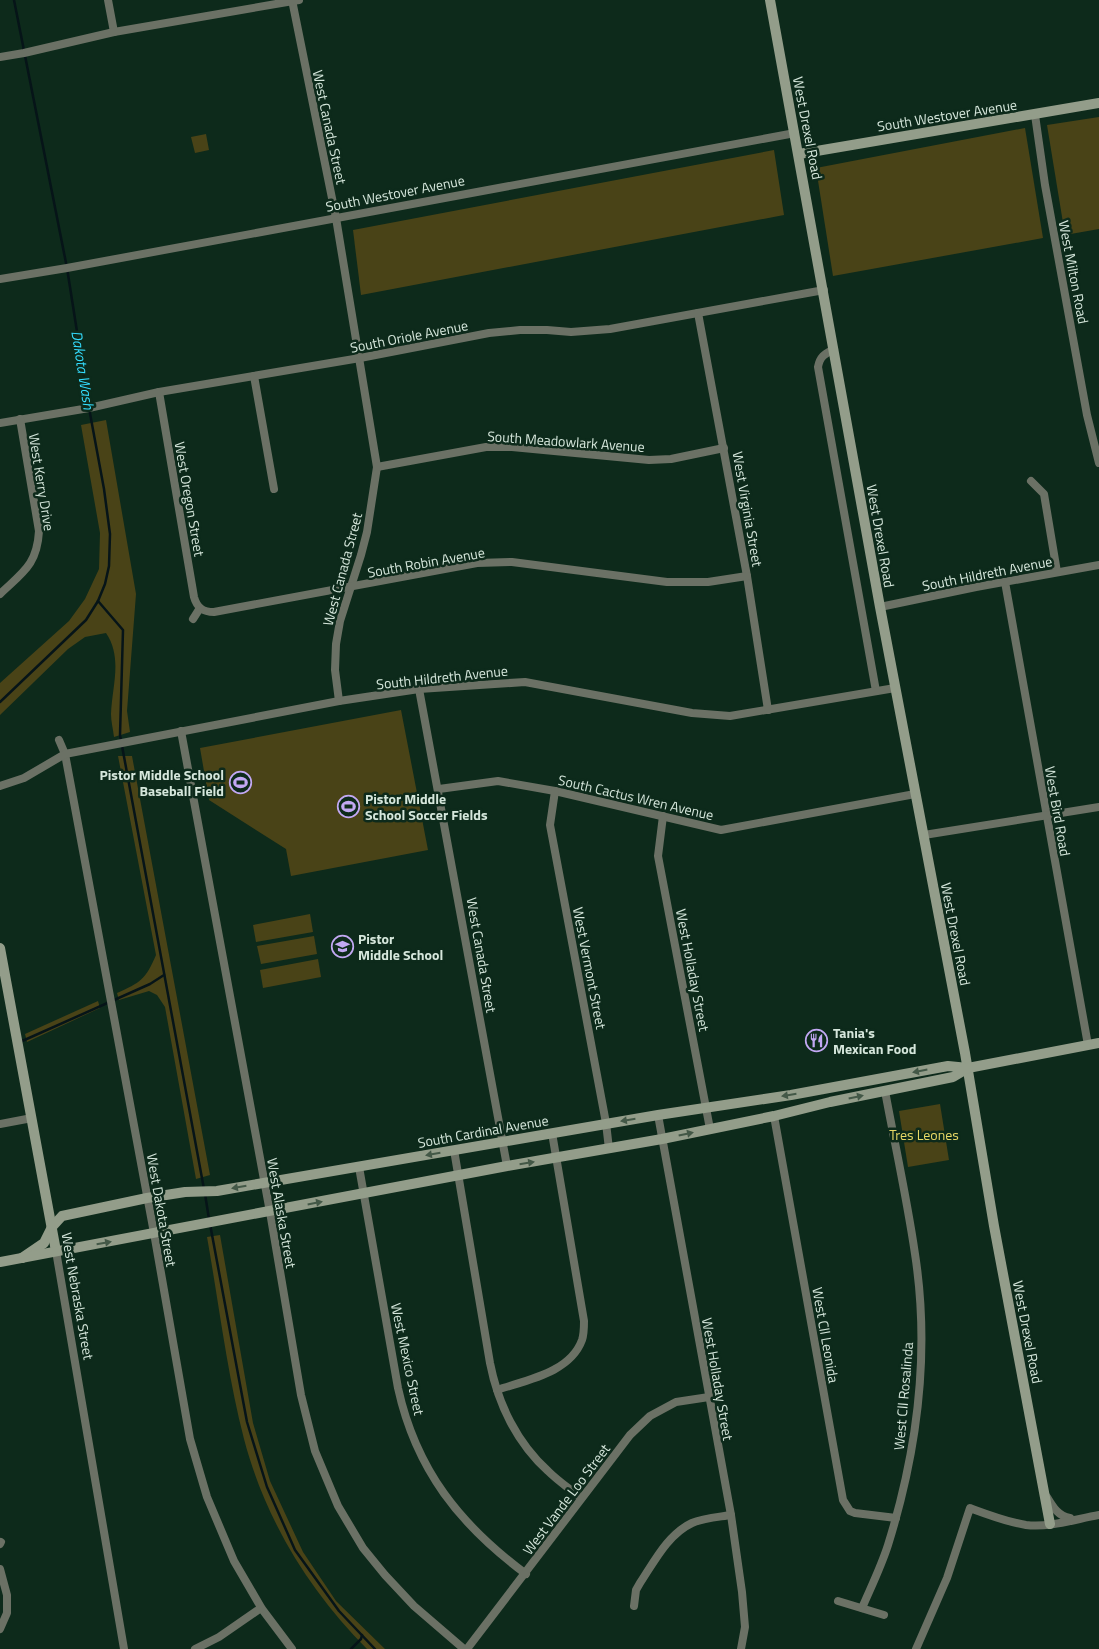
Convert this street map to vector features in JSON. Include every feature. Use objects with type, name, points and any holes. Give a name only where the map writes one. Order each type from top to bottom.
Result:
[{"type":"street","points":[[108,0],[114,32]]},
{"type":"street","points":[[0,57],[114,32],[294,0]]},
{"type":"street","name":"West Canada Street","points":[[294,0],[336,218],[377,467],[362,556],[340,621],[334,657],[339,701]]},
{"type":"street","name":"West Drexel Road","points":[[770,0],[824,290],[894,688],[968,1068],[994,1226],[1050,1524]]},
{"type":"street","name":"South Westover Avenue","points":[[799,154],[1099,103]]},
{"type":"street","name":"West Milton Road","points":[[1035,115],[1045,185],[1087,414],[1099,463]]},
{"type":"street","name":"South Westover Avenue","points":[[0,278],[67,268],[795,133]]},
{"type":"street","name":"South Oriole Avenue","points":[[0,423],[89,408],[159,392],[360,358],[489,333],[520,330],[571,332],[610,329],[824,290]]},
{"type":"street","name":"West Virginia Street","points":[[698,313],[747,576],[768,710]]},
{"type":"street","points":[[834,349],[819,359],[818,367],[876,691]]},
{"type":"street","points":[[254,376],[274,489]]},
{"type":"street","name":"West Oregon Street","points":[[159,392],[194,598],[200,608]]},
{"type":"street","name":"West Kerry Drive","points":[[0,594],[29,567],[35,557],[38,545],[39,531],[20,420]]},
{"type":"street","name":"South Meadowlark Avenue","points":[[377,467],[486,446],[648,460],[671,459],[724,448]]},
{"type":"street","points":[[1031,481],[1044,494],[1058,572]]},
{"type":"street","name":"South Robin Avenue","points":[[200,608],[205,611],[214,612],[477,564],[512,562],[667,582],[708,582],[747,576]]},
{"type":"street","name":"South Hildreth Avenue","points":[[880,607],[1099,565]]},
{"type":"street","name":"West Bird Road","points":[[1005,582],[1088,1045]]},
{"type":"street","points":[[193,619],[200,608]]},
{"type":"street","name":"South Hildreth Avenue","points":[[0,786],[24,778],[65,754],[339,701],[419,689],[525,682],[692,713],[730,716],[894,688]]},
{"type":"street","name":"West Canada Street","points":[[419,689],[507,1166]]},
{"type":"street","name":"West Alaska Street","points":[[181,731],[270,1212],[301,1395],[315,1451],[338,1506],[363,1548],[414,1606],[466,1649]]},
{"type":"street","name":"West Dakota Street","points":[[59,740],[65,754],[154,1233],[190,1439],[200,1478],[214,1517],[234,1562],[261,1608],[292,1649]]},
{"type":"street","name":"South Cactus Wren Avenue","points":[[439,790],[498,781],[555,791],[721,830],[916,794]]},
{"type":"street","name":"West Vermont Street","points":[[555,791],[550,825],[606,1123],[609,1150]]},
{"type":"street","points":[[924,836],[1099,807]]},
{"type":"street","name":"West Holladay Street","points":[[663,816],[658,856],[710,1129]]},
{"type":"street","name":"West Nebraska Street","points":[[0,948],[52,1227],[124,1649]]},
{"type":"street","name":"South Cardinal Avenue","points":[[22,1258],[44,1243],[52,1227],[62,1216],[147,1198],[185,1192],[217,1191],[658,1114],[791,1095],[948,1066],[968,1068],[1099,1043]]},
{"type":"street","name":"South Cardinal Avenue","points":[[0,1262],[507,1166],[609,1150],[953,1078],[968,1068]]},
{"type":"street","name":"West Cll Rosalinda","points":[[862,1608],[887,1547],[910,1461],[916,1419],[922,1338],[916,1256],[886,1091]]},
{"type":"street","name":"West Holladay Street","points":[[658,1114],[731,1515],[745,1627],[741,1649]]},
{"type":"street","name":"West Cll Leonida","points":[[774,1116],[843,1500],[850,1511],[855,1513],[896,1518]]},
{"type":"street","points":[[0,1124],[32,1118]]},
{"type":"street","points":[[497,1390],[560,1367],[574,1355],[582,1339],[584,1320],[552,1133]]},
{"type":"street","points":[[454,1150],[490,1363],[497,1390],[506,1414],[522,1442],[547,1470],[581,1498]]},
{"type":"street","name":"West Mexico Street","points":[[359,1167],[398,1388],[413,1438],[436,1482],[458,1512],[484,1540],[526,1574]]},
{"type":"street","name":"West Vande Loo Street","points":[[466,1649],[526,1574],[630,1435],[650,1416],[676,1402],[709,1396]]},
{"type":"street","points":[[1044,1491],[1051,1505],[1062,1517],[1077,1519]]},
{"type":"street","points":[[916,1649],[947,1578],[970,1508],[1028,1525],[1050,1524],[1099,1515]]},
{"type":"street","points":[[634,1606],[636,1590],[673,1537],[693,1522],[731,1515]]},
{"type":"street","points":[[0,1569],[7,1595],[7,1613],[0,1630]]},
{"type":"street","points":[[838,1601],[884,1614]]},
{"type":"street","points":[[195,1649],[219,1637],[261,1608]]},
{"type":"green space","points":[[1099,117],[1099,229],[1065,235],[1047,125]]},
{"type":"green space","points":[[1025,128],[1043,238],[833,276],[816,168]]},
{"type":"green space","points":[[206,134],[209,150],[195,153],[191,137]]},
{"type":"green space","points":[[774,150],[784,215],[361,295],[353,230]]},
{"type":"green space","points":[[106,420],[136,594],[127,711],[130,732],[114,737],[111,714],[115,662],[114,652],[106,633],[85,637],[68,649],[0,715],[0,683],[69,621],[85,599],[99,569],[100,533],[81,425]]},
{"type":"green space","name":"Pistor Middle School Soccer Fields","points":[[401,710],[428,850],[291,876],[286,849],[209,800],[200,748]]},
{"type":"green space","points":[[118,756],[132,756],[210,1175],[196,1179],[165,1007],[157,995],[149,991],[119,1000],[117,993],[137,983],[149,970],[156,955]]},
{"type":"green space","points":[[310,914],[313,932],[256,942],[253,925]]},
{"type":"green space","points":[[314,936],[317,954],[261,964],[257,946]]},
{"type":"green space","points":[[318,959],[321,977],[263,988],[260,970]]},
{"type":"green space","points":[[98,1001],[100,1008],[27,1042],[25,1034]]},
{"type":"green space","name":"Tres Leones","points":[[940,1104],[949,1160],[908,1167],[899,1111]]},
{"type":"green space","points":[[220,1235],[253,1423],[270,1481],[303,1552],[336,1601],[385,1649],[367,1649],[326,1603],[292,1552],[264,1497],[244,1439],[233,1389],[207,1237]]},
{"type":"waterway","name":"Dakota Wash","points":[[0,702],[86,620],[98,601],[105,584],[109,566],[110,534],[67,268],[14,0]]},
{"type":"waterway","points":[[98,601],[123,630],[120,735],[204,1189]]},
{"type":"waterway","points":[[20,1042],[150,984],[164,975]]},
{"type":"waterway","points":[[205,1194],[209,1219]]},
{"type":"waterway","points":[[210,1224],[247,1422],[267,1487],[295,1550],[339,1611],[375,1649]]},
{"type":"waterway","points":[[351,1649],[361,1639],[362,1635]]},
{"type":"place","name":"Pistor Middle School Baseball Field","points":[[240,782]]},
{"type":"place","name":"Pistor Middle School Soccer Fields","points":[[349,806]]},
{"type":"place","name":"Pistor Middle School","points":[[342,946]]},
{"type":"place","name":"Tania's Mexican Food","points":[[817,1040]]}]
